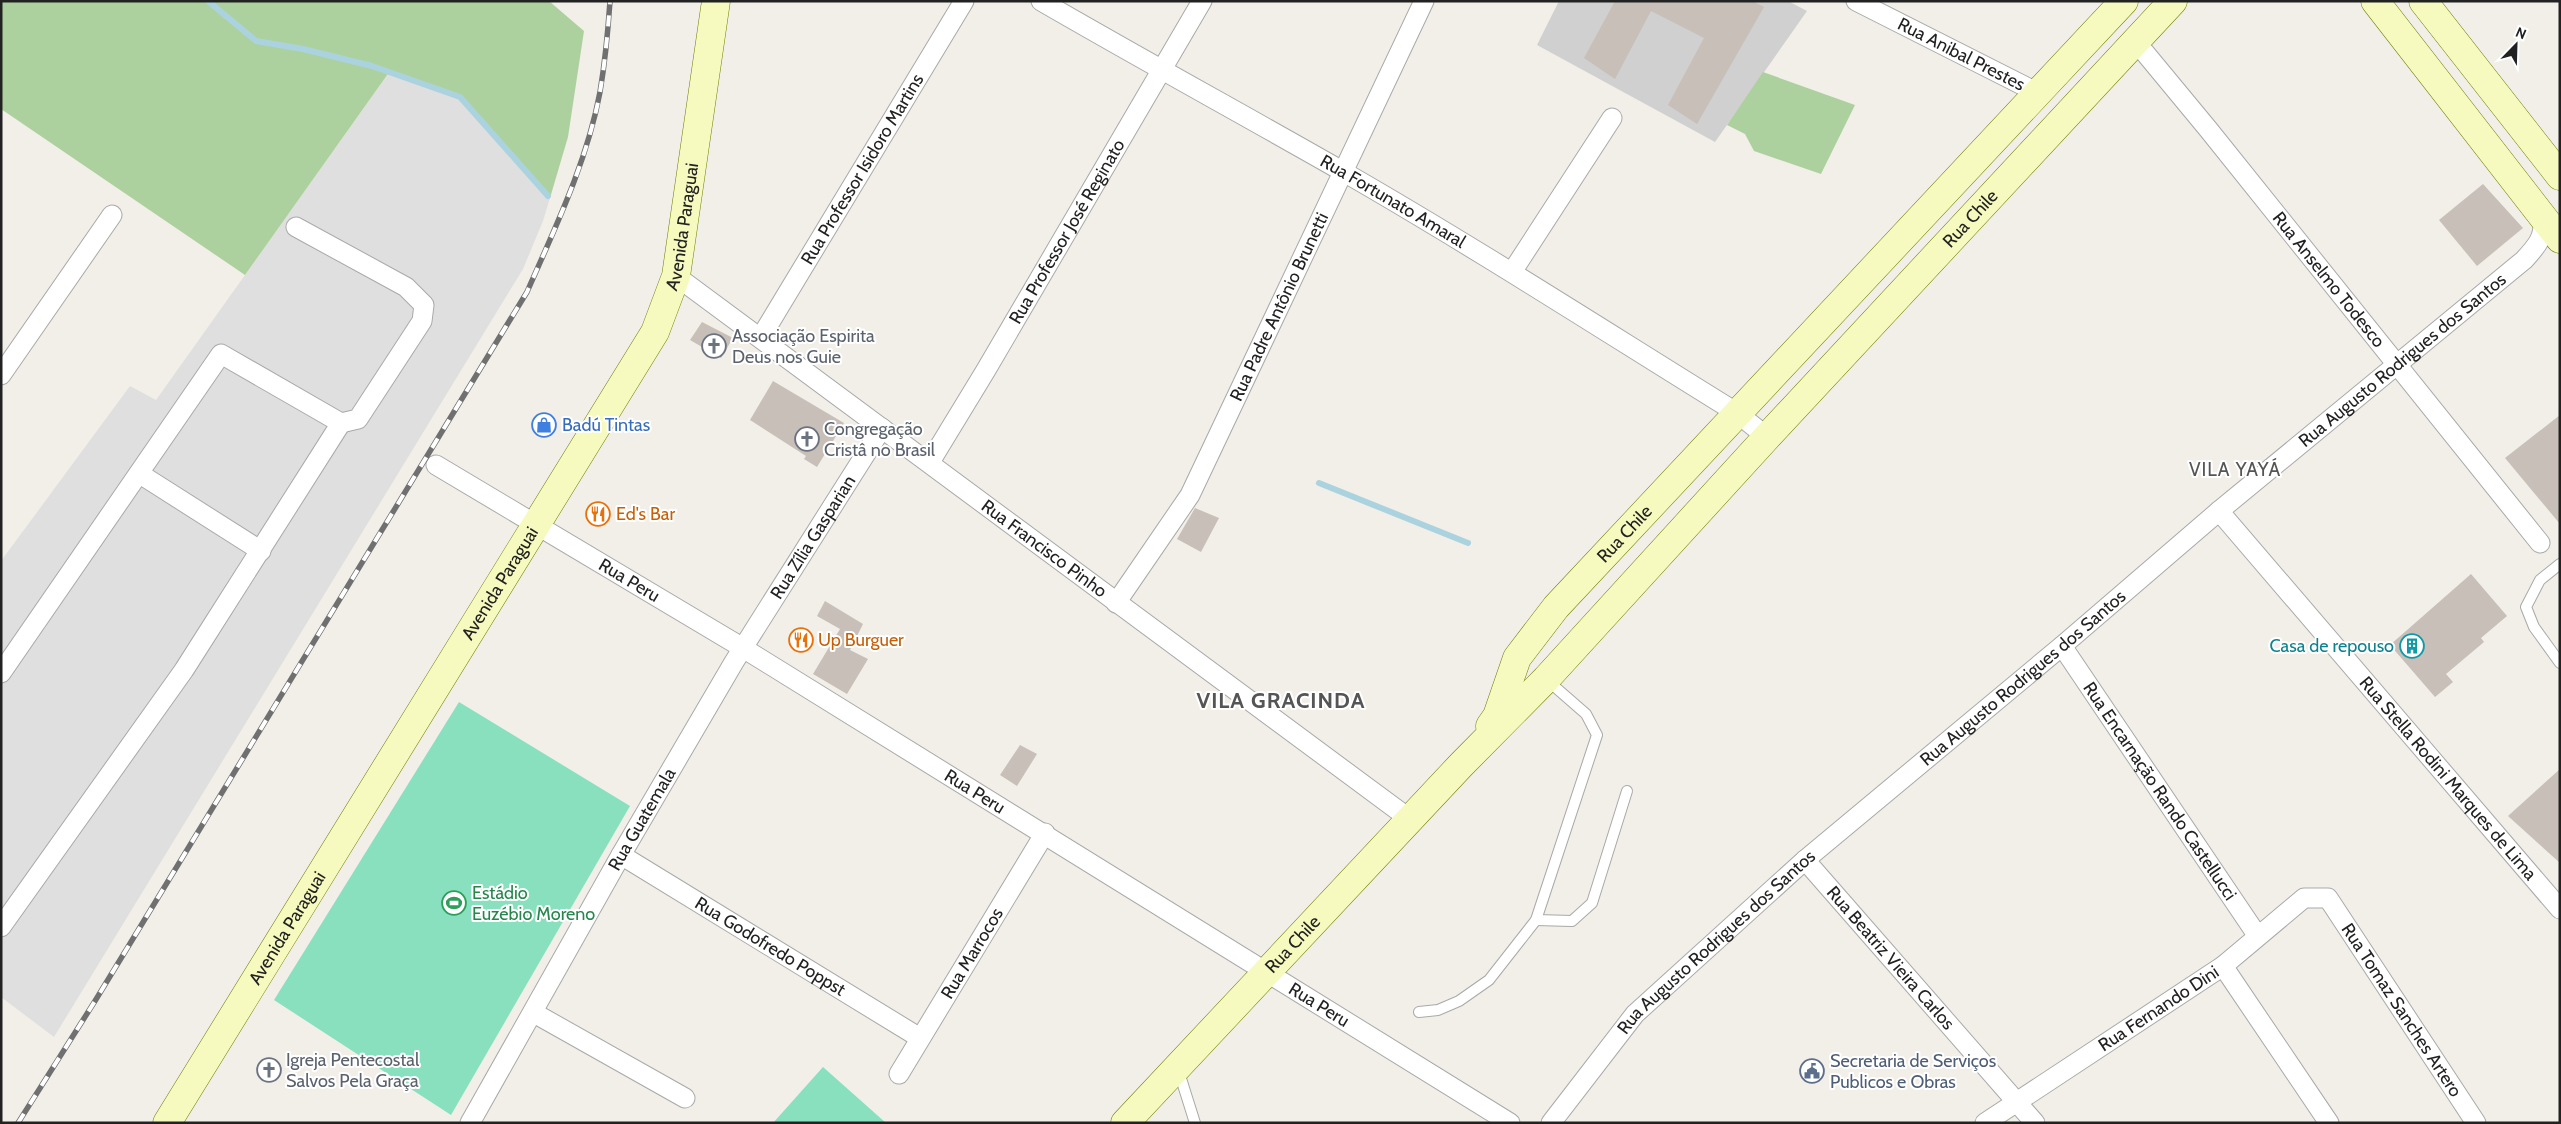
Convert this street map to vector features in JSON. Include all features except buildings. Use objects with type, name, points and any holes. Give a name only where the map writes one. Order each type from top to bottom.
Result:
[{"type":"main road","name":"Avenida Paraguai","points":[[168,1123],[536,527],[654,332],[676,276],[716,1]]},
{"type":"main road","name":"Rua Chile","points":[[1460,766],[1497,716],[1517,658],[1556,607],[2124,1]]},
{"type":"main road","name":"Rua Chile","points":[[1125,1123],[1269,972],[1460,766],[1546,679],[1767,437],[2173,1]]},
{"type":"main road","points":[[2375,1],[2560,239]]},
{"type":"main road","points":[[2423,1],[2560,176]]},
{"type":"main road","points":[[1517,658],[1520,676],[1528,681],[1540,682],[1546,679]]},
{"type":"street","name":"Rua Professor Isidoro Martins","points":[[761,337],[964,1]]},
{"type":"street","name":"Rua Fortunato Amaral","points":[[1041,1],[1160,70],[1342,171],[1512,272],[1737,414]]},
{"type":"street","name":"Rua Professor José Reginato","points":[[930,462],[1202,1]]},
{"type":"street","name":"Rua Padre Antônio Brunetti","points":[[1116,603],[1190,495],[1424,1]]},
{"type":"street","name":"Rua Anibal Prestes","points":[[1856,1],[2038,93]]},
{"type":"street","name":"Rua Anselmo Todesco","points":[[2136,42],[2540,543]]},
{"type":"street","points":[[1512,272],[1612,118]]},
{"type":"street","points":[[1,375],[112,215]]},
{"type":"street","name":"Rua Augusto Rodrigues dos Santos","points":[[2524,260],[2541,241],[2544,230],[2543,217]]},
{"type":"street","points":[[1,673],[221,354],[341,423],[358,419],[422,322],[424,305],[406,287],[296,227]]},
{"type":"street","name":"Rua Augusto Rodrigues dos Santos","points":[[1551,1123],[1634,1014],[1805,860],[2062,646],[2219,511],[2524,260],[2537,252],[2560,251]]},
{"type":"street","name":"Rua Francisco Pinho","points":[[676,276],[930,462],[1116,603],[1411,820]]},
{"type":"street","points":[[1737,414],[1767,437]]},
{"type":"street","points":[[1,927],[184,670],[341,423]]},
{"type":"street","name":"Rua Zília Gasparian","points":[[743,648],[882,428]]},
{"type":"street","name":"Rua Peru","points":[[436,465],[536,527],[743,648],[1045,833],[1510,1123]]},
{"type":"street","points":[[140,474],[261,551]]},
{"type":"street","name":"Rua Stella Rodini Marques de Lima","points":[[2219,511],[2560,909]]},
{"type":"street","name":"Rua Encarnação Rando Castellucci","points":[[2062,646],[2257,935]]},
{"type":"street","name":"Rua Guatemala","points":[[470,1123],[534,1013],[621,855],[743,648]]},
{"type":"street","name":"Rua Marrocos","points":[[899,1074],[1045,833]]},
{"type":"street","name":"Rua Godofredo Poppst","points":[[621,855],[920,1038]]},
{"type":"street","name":"Rua Beatriz Vieira Carlos","points":[[1805,860],[2035,1123]]},
{"type":"street","name":"Rua Fernando Dini","points":[[1985,1123],[2223,966],[2257,935],[2304,898],[2328,898]]},
{"type":"street","name":"Rua Tomaz Sanches Artero","points":[[2328,898],[2476,1123]]},
{"type":"street","points":[[2223,966],[2329,1123]]},
{"type":"street","points":[[534,1013],[685,1098]]},
{"type":"lane","points":[[2560,564],[2540,580],[2526,607],[2534,627],[2560,663]]},
{"type":"lane","points":[[1419,1012],[1438,1010],[1460,1002],[1490,980],[1536,920],[1597,735],[1586,714],[1546,679]]},
{"type":"lane","points":[[1536,920],[1572,921],[1592,903],[1627,791]]},
{"type":"lane","points":[[1177,1067],[1195,1123]]},
{"type":"shaded area","points":[[1559,1],[1788,1],[1807,11],[1715,142],[1537,45]]},
{"type":"shaded area","points":[[390,71],[460,97],[550,198],[543,221],[523,269],[54,1037],[1,997],[1,561],[130,386],[156,400]]},
{"type":"green space","points":[[1,1],[549,1],[584,31],[568,137],[550,198],[460,97],[390,71],[245,275],[1,109]]},
{"type":"green space","points":[[1763,72],[1855,105],[1821,174],[1754,151],[1745,134],[1727,125]]},
{"type":"green space","name":"Estádio Euzébio Moreno","points":[[459,702],[630,806],[451,1115],[274,1000]]},
{"type":"green space","points":[[823,1067],[886,1123],[773,1123]]},
{"type":"waterway","points":[[208,1],[256,41],[303,49],[372,66],[460,97],[548,196]]},
{"type":"waterway","points":[[1319,483],[1468,543]]},
{"type":"railway","points":[[18,1123],[95,1001],[527,292],[559,219],[587,144],[600,92],[610,1]]},
{"type":"place","name":"Associação Espirita Deus nos Guie","points":[[714,346]]},
{"type":"place","name":"Badú Tintas","points":[[544,425]]},
{"type":"place","name":"Congregação Cristâ no Brasil","points":[[807,439]]},
{"type":"place","name":"Ed's Bar","points":[[598,514]]},
{"type":"place","name":"Up Burguer","points":[[801,640]]},
{"type":"place","name":"Casa de repouso","points":[[2412,646]]},
{"type":"place","name":"Estádio Euzébio Moreno","points":[[454,903]]},
{"type":"place","name":"Igreja Pentecostal Salvos Pela Graça","points":[[269,1070]]},
{"type":"place","name":"Secretaria de Serviços Publicos e Obras","points":[[1812,1071]]},
{"type":"district","name":"VILA YAYÁ","points":[[2235,469]]},
{"type":"district","name":"VILA GRACINDA","points":[[1281,700]]}]
